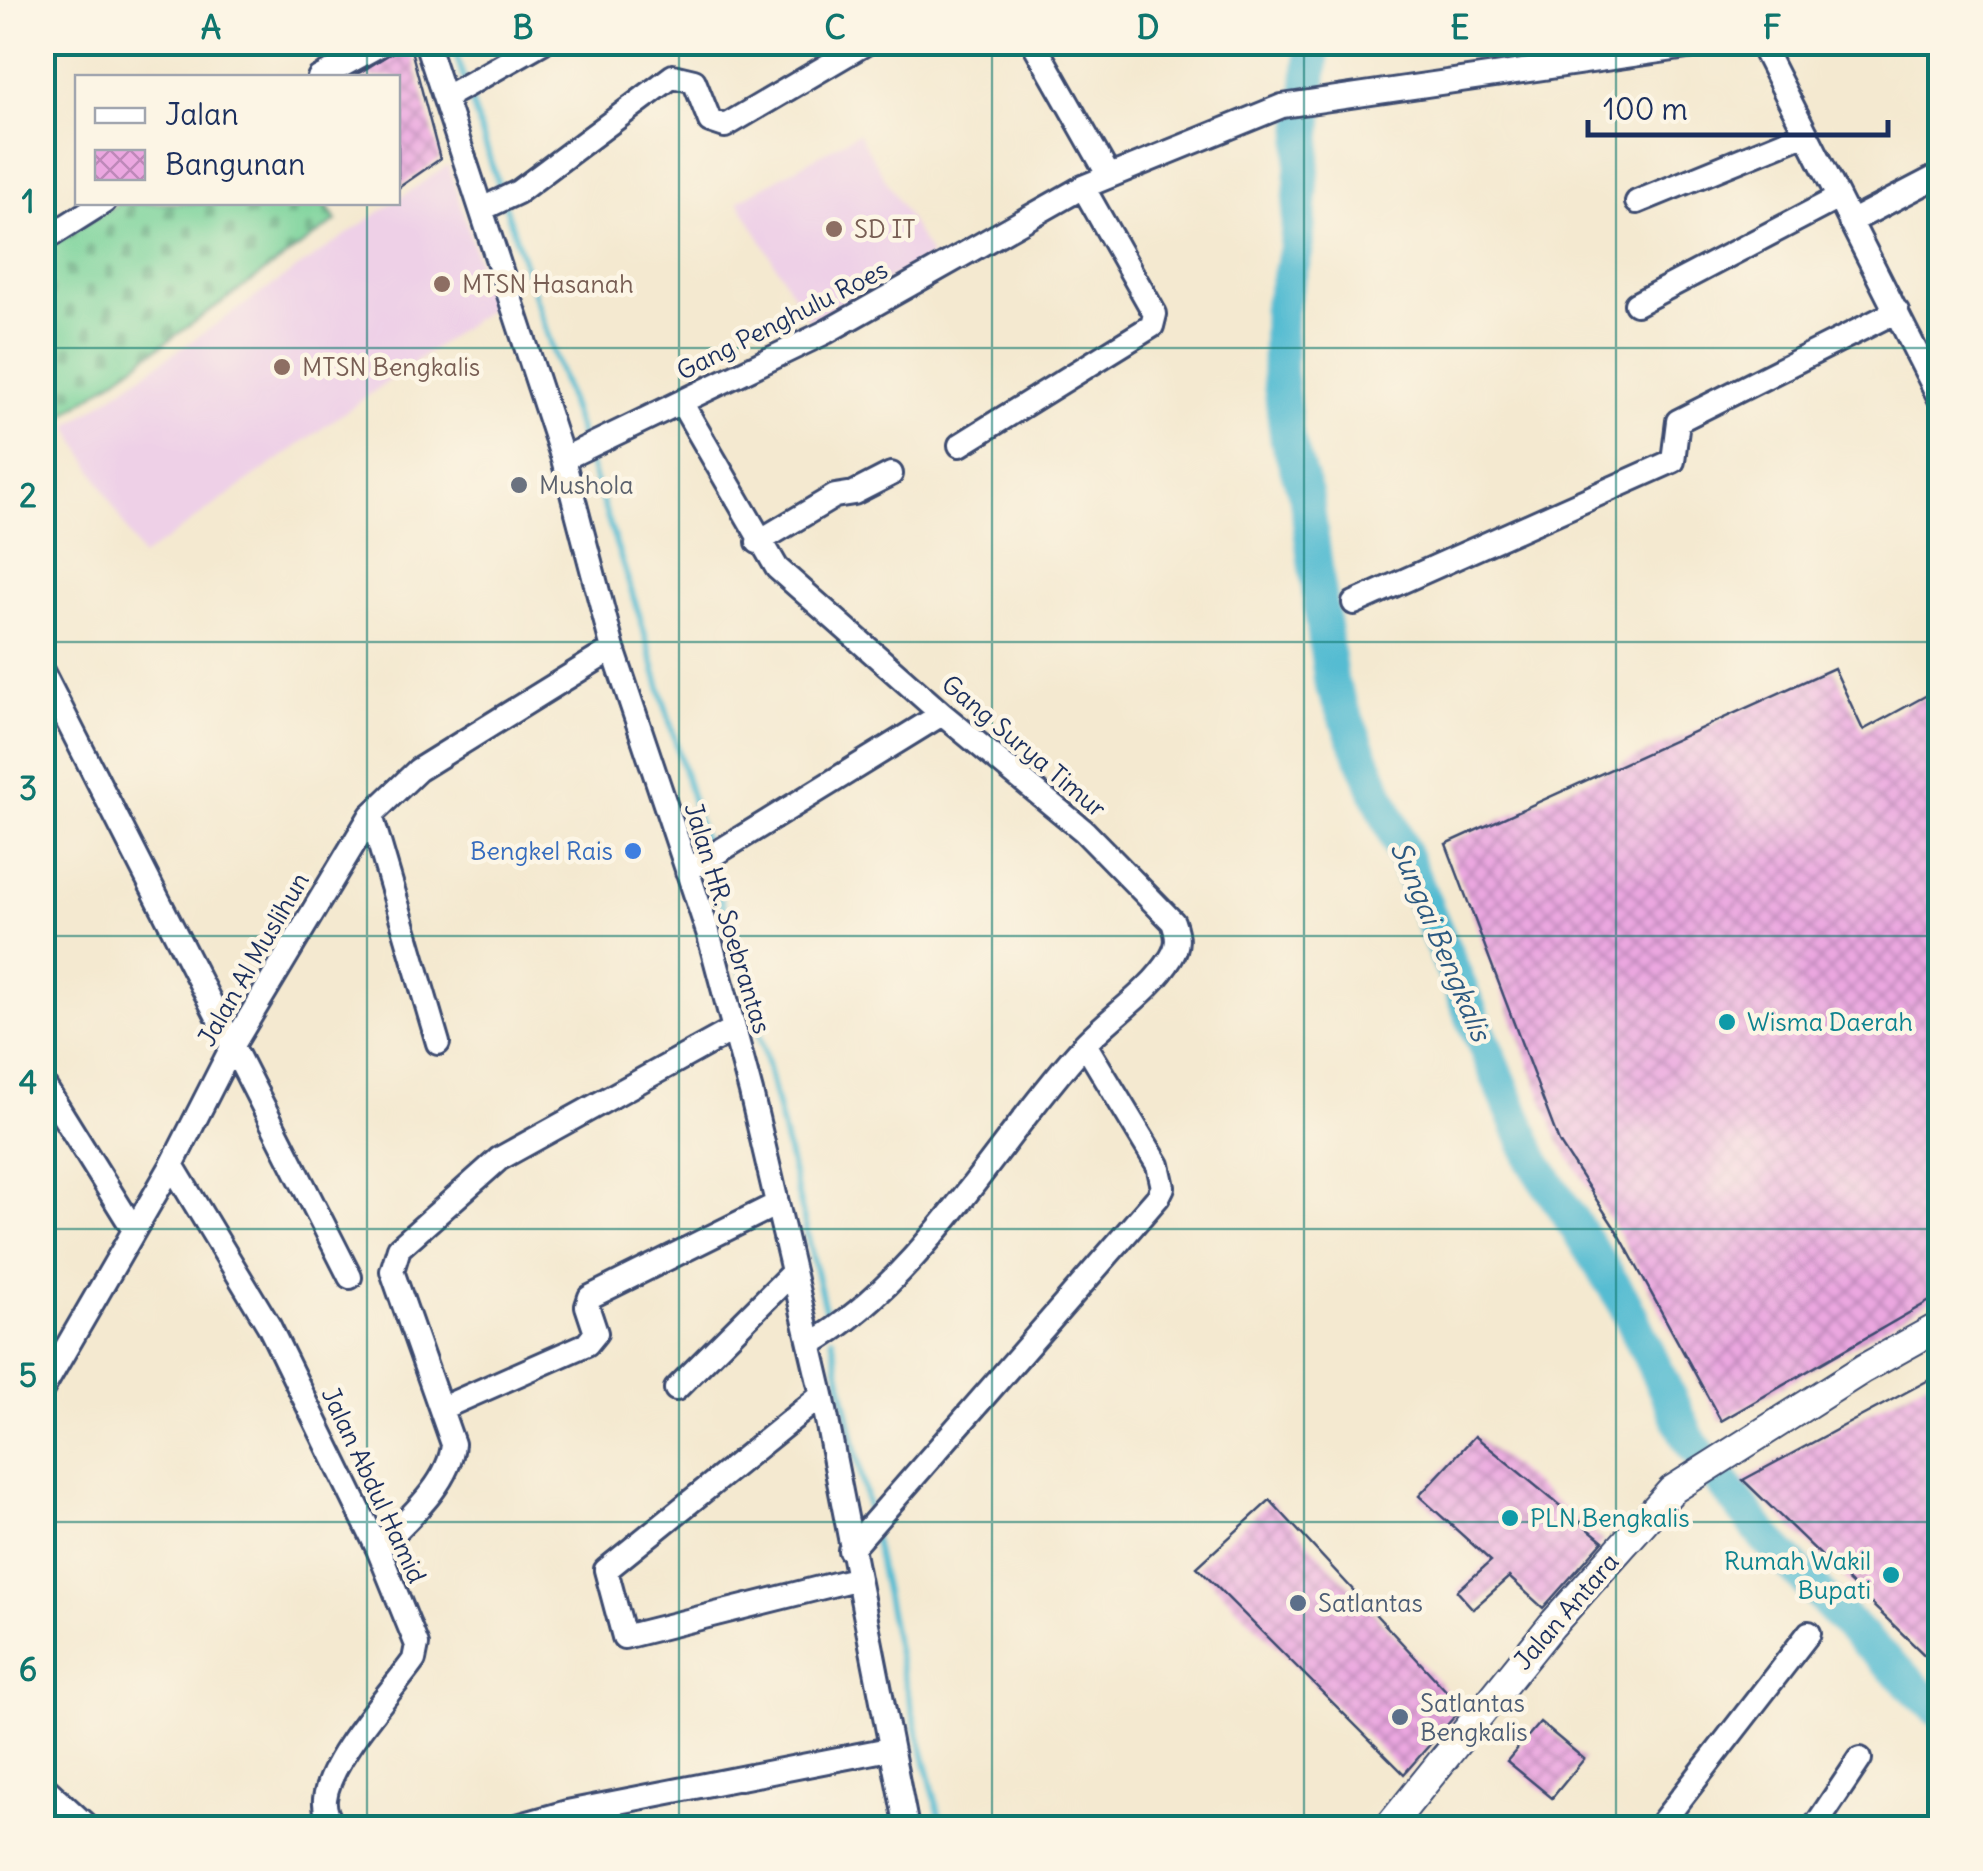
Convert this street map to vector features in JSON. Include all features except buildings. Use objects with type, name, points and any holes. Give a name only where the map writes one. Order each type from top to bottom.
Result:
[{"type":"street","points":[[324,75],[385,42]]},
{"type":"street","name":"Jalan HR. Soebrantas","points":[[426,42],[460,91],[579,453],[613,649],[687,870],[734,1029],[792,1273],[825,1336],[822,1395],[907,1828]]},
{"type":"street","points":[[460,91],[543,42]]},
{"type":"street","points":[[499,201],[673,76],[694,81],[710,121],[724,126],[868,42]]},
{"type":"street","points":[[1033,42],[1109,176]]},
{"type":"street","name":"Gang Penghulu Roes","points":[[579,453],[826,332],[1083,188],[1282,106],[1722,42]]},
{"type":"street","points":[[1760,42],[1940,399]]},
{"type":"street","points":[[1637,202],[1806,133]]},
{"type":"street","points":[[1850,222],[1940,176]]},
{"type":"street","points":[[960,446],[1152,326],[1155,314],[1083,188]]},
{"type":"street","points":[[1636,304],[1838,198]]},
{"type":"street","points":[[45,232],[98,205]]},
{"type":"street","points":[[1354,603],[1673,461],[1678,421],[1897,310]]},
{"type":"street","name":"Gang Surya Timur","points":[[681,402],[758,542],[777,568],[942,714],[1084,831],[1173,922],[1177,947],[1085,1044],[937,1230],[825,1336]]},
{"type":"street","points":[[758,542],[835,496],[854,494],[891,474]]},
{"type":"street","name":"Jalan Al Muslihun","points":[[42,1390],[49,1360],[134,1230],[234,1045],[371,815],[418,770],[613,649]]},
{"type":"street","points":[[42,671],[350,1278]]},
{"type":"street","points":[[687,870],[942,714]]},
{"type":"street","points":[[371,815],[438,1043]]},
{"type":"street","points":[[378,1550],[412,1514],[450,1463],[453,1444],[392,1271],[399,1248],[499,1159],[734,1029]]},
{"type":"street","points":[[850,1550],[1163,1187],[1158,1165],[1085,1044]]},
{"type":"street","points":[[42,1082],[134,1230]]},
{"type":"street","name":"Jalan Abdul Hamid","points":[[172,1165],[268,1326],[378,1550],[417,1650],[327,1788],[325,1806],[335,1828]]},
{"type":"street","points":[[442,1408],[588,1344],[596,1333],[586,1306],[590,1297],[775,1205]]},
{"type":"street","points":[[676,1388],[792,1273]]},
{"type":"street","name":"Jalan Antara","points":[[1399,1825],[1552,1626],[1672,1490],[1940,1326]]},
{"type":"street","points":[[822,1395],[606,1570],[624,1637],[855,1578]]},
{"type":"street","points":[[1658,1828],[1809,1633]]},
{"type":"street","points":[[510,1828],[567,1812],[889,1749]]},
{"type":"street","points":[[1814,1828],[1860,1760]]},
{"type":"street","points":[[42,1784],[90,1828]]},
{"type":"shaded area","name":"SD IT","points":[[858,133],[931,256],[809,321],[738,201]]},
{"type":"shaded area","name":"MTSN Bengkalis","points":[[448,165],[492,307],[142,557],[68,426],[390,205],[400,205],[400,198]]},
{"type":"green space","points":[[116,205],[326,205],[336,221],[43,430],[43,250]]},
{"type":"waterway","points":[[452,42],[464,79]]},
{"type":"waterway","name":"Sungai Bengkalis","points":[[1313,42],[1296,251],[1280,310],[1279,371],[1287,438],[1306,496],[1331,683],[1533,1160],[1623,1300],[1689,1440],[1769,1542],[1940,1711]]},
{"type":"waterway","points":[[468,91],[501,193]]},
{"type":"waterway","points":[[505,205],[639,614],[707,852]]},
{"type":"waterway","points":[[711,864],[764,1051],[829,1326]]},
{"type":"waterway","points":[[832,1338],[870,1517]]},
{"type":"waterway","points":[[873,1534],[900,1664],[943,1828]]},
{"type":"place","name":"SD IT","points":[[834,229]]},
{"type":"place","name":"MTSN Hasanah","points":[[442,284]]},
{"type":"place","name":"MTSN Bengkalis","points":[[282,367]]},
{"type":"place","name":"Mushola","points":[[519,485]]},
{"type":"place","name":"Bengkel Rais","points":[[633,851]]},
{"type":"place","name":"Wisma Daerah","points":[[1727,1022]]},
{"type":"place","name":"PLN Bengkalis","points":[[1510,1518]]},
{"type":"place","name":"Rumah Wakil Bupati","points":[[1891,1575]]},
{"type":"place","name":"Satlantas","points":[[1298,1603]]},
{"type":"place","name":"Satlantas Bengkalis","points":[[1400,1717]]}]
